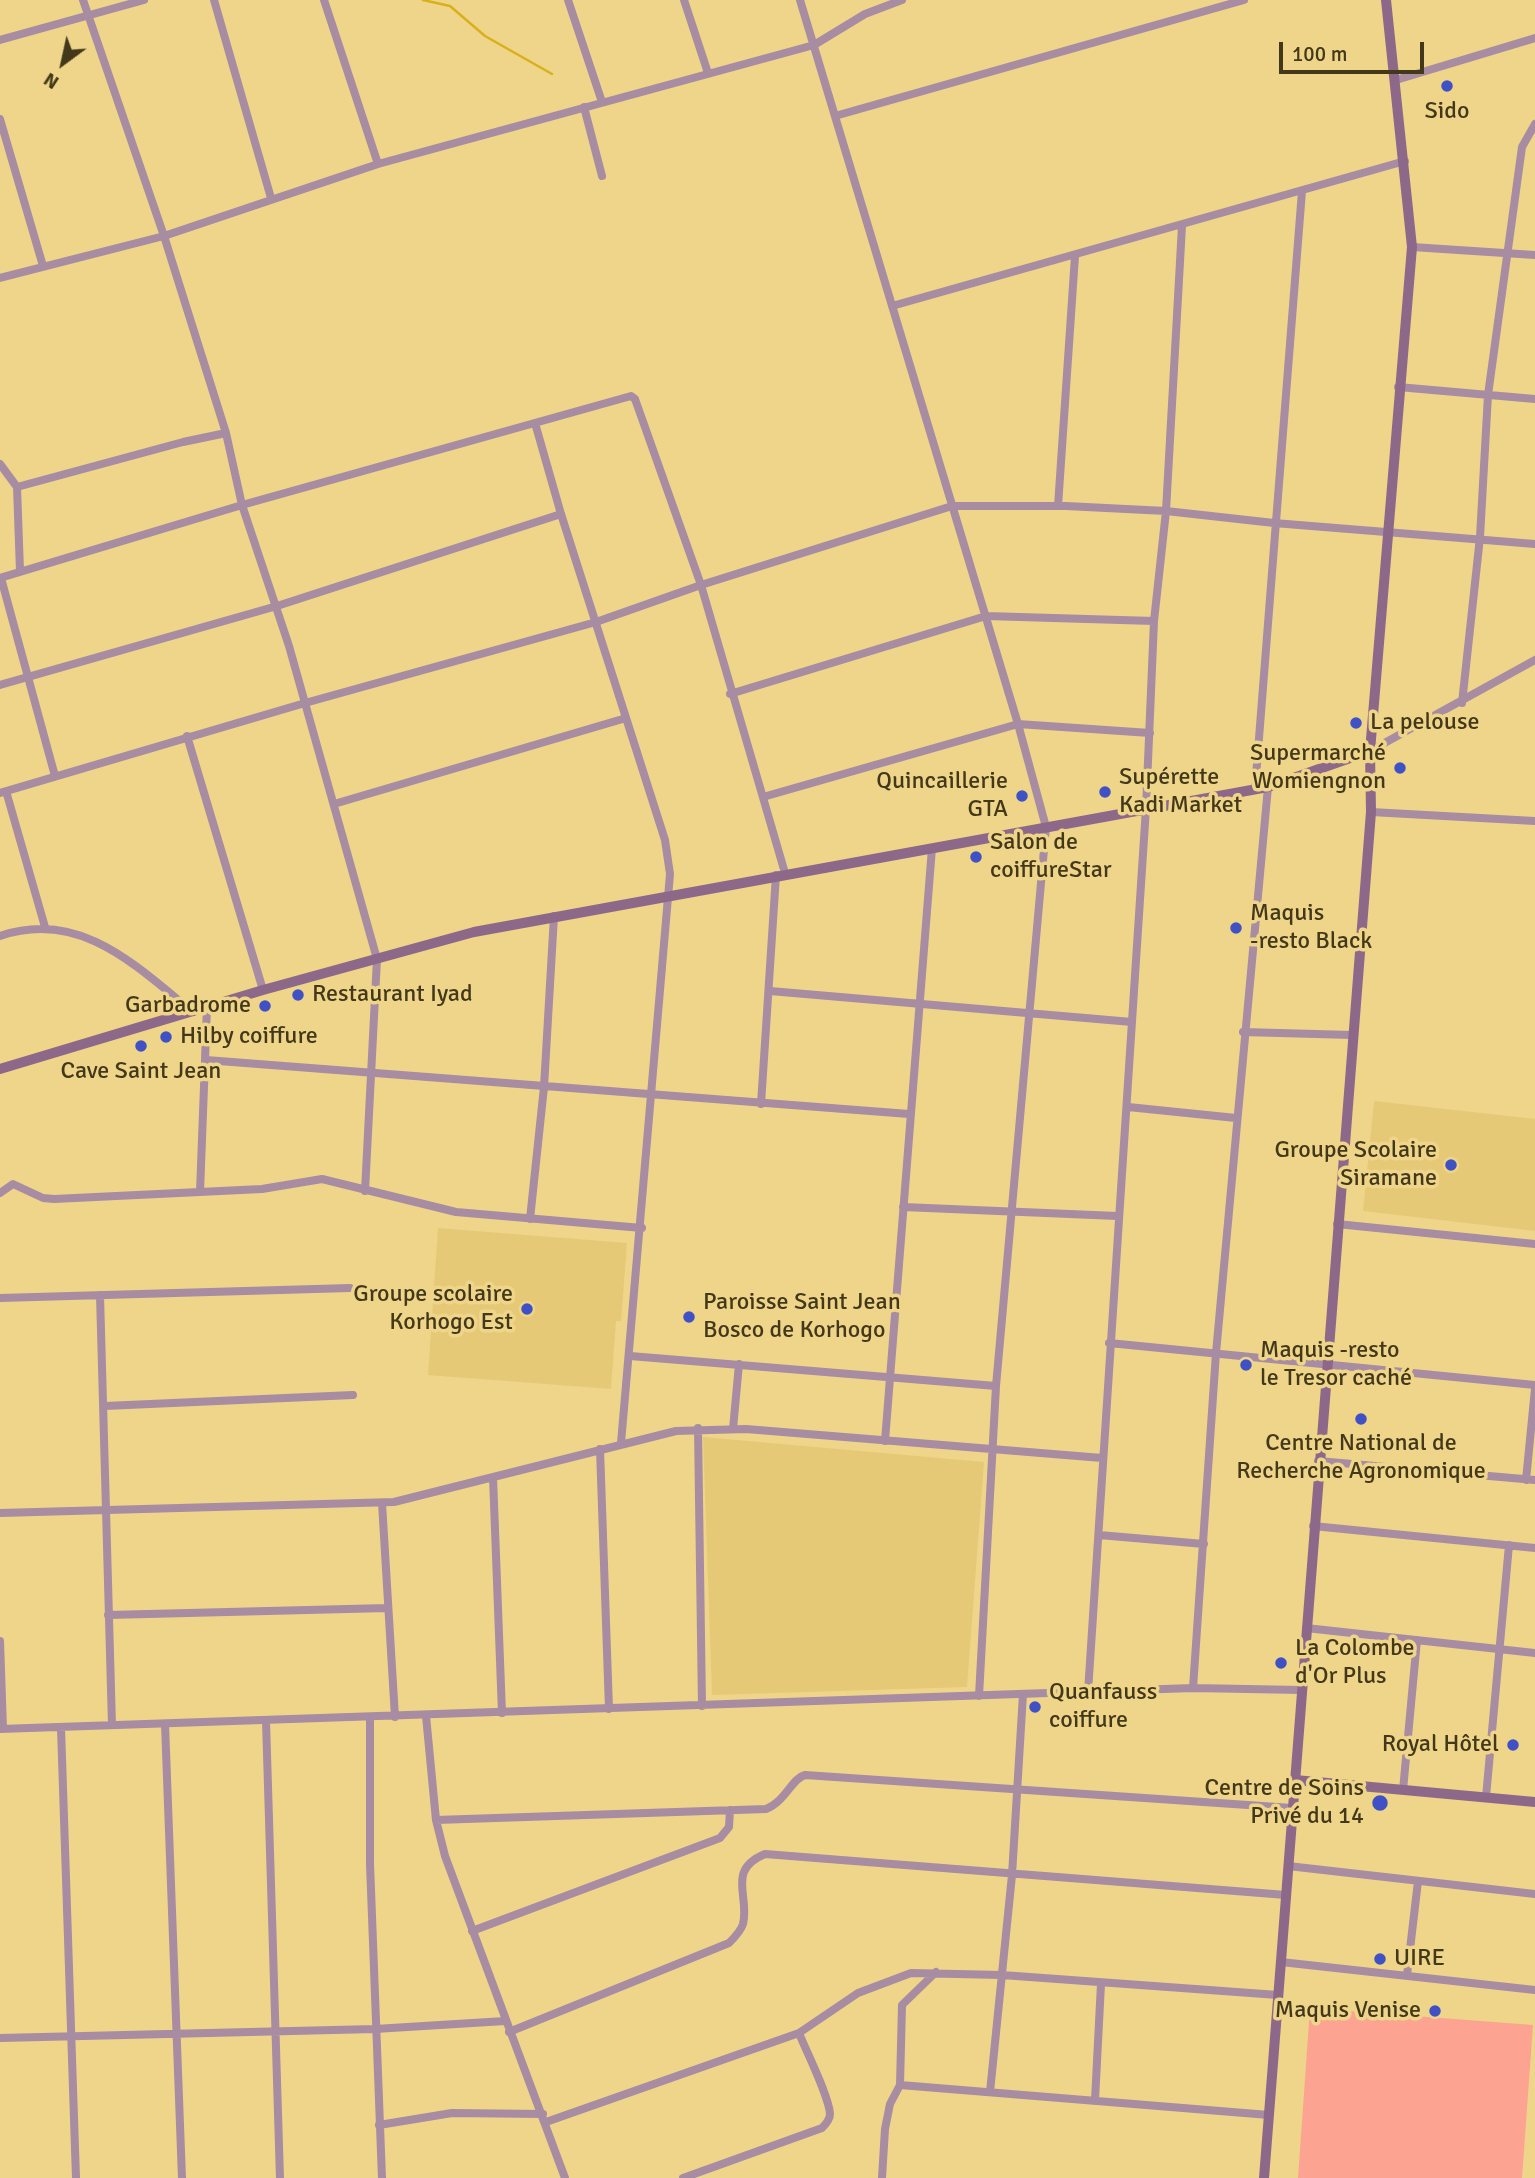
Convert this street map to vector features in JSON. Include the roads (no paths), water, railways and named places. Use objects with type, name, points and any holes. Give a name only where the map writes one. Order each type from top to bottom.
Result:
[{"type":"main road","points":[[1264,2178],[1325,1363],[1371,811],[1370,751],[1398,387],[1412,247],[1386,0]]},
{"type":"main road","points":[[0,1069],[263,990],[474,932],[1268,787],[1370,751]]},
{"type":"main road","points":[[1295,1780],[1535,1802]]},
{"type":"street","points":[[83,0],[164,236],[226,433],[242,505],[277,606],[377,959],[365,1191]]},
{"type":"street","points":[[0,40],[144,0]]},
{"type":"street","points":[[214,0],[271,198]]},
{"type":"street","points":[[324,0],[378,164]]},
{"type":"street","points":[[568,0],[603,102]]},
{"type":"street","points":[[684,0],[708,73]]},
{"type":"street","points":[[800,0],[986,616],[1046,827],[996,1386],[979,1696]]},
{"type":"street","points":[[0,278],[164,236],[378,164],[814,45],[865,14],[902,0]]},
{"type":"street","points":[[835,116],[1244,0]]},
{"type":"street","points":[[1396,80],[1535,38]]},
{"type":"street","points":[[584,107],[601,176]]},
{"type":"street","points":[[0,119],[43,266]]},
{"type":"street","points":[[1462,703],[1480,537],[1488,395],[1522,146],[1535,124]]},
{"type":"street","points":[[892,306],[1405,161]]},
{"type":"street","points":[[1255,789],[1302,191]]},
{"type":"street","points":[[1088,1692],[1117,1216],[1128,1107],[1154,621],[1166,511],[1182,226]]},
{"type":"street","points":[[1412,247],[1535,256]]},
{"type":"street","points":[[1058,506],[1075,256]]},
{"type":"street","points":[[1398,387],[1535,399]]},
{"type":"street","points":[[55,776],[1,578],[242,505],[624,396],[635,399],[701,585],[730,694],[763,797],[780,874],[761,1104]]},
{"type":"street","points":[[535,423],[561,514],[665,840],[670,874],[642,1228],[621,1443]]},
{"type":"street","points":[[17,487],[226,433]]},
{"type":"street","points":[[0,464],[17,487],[20,571]]},
{"type":"street","points":[[45,927],[3,792],[187,736],[596,622],[701,585],[952,506],[1058,506],[1166,511],[1274,523],[1480,537],[1535,544]]},
{"type":"street","points":[[0,685],[277,606],[561,514]]},
{"type":"street","points":[[730,694],[986,616],[1154,621]]},
{"type":"street","points":[[1370,751],[1462,703],[1535,660]]},
{"type":"street","points":[[334,804],[626,718]]},
{"type":"street","points":[[763,797],[1018,724],[1150,733]]},
{"type":"street","points":[[187,736],[263,990]]},
{"type":"street","points":[[1193,1688],[1216,1353],[1243,1032],[1268,787]]},
{"type":"street","points":[[1371,811],[1535,821]]},
{"type":"street","points":[[885,1441],[932,848]]},
{"type":"street","points":[[530,1219],[544,1087],[554,916]]},
{"type":"street","points":[[0,936],[19,930],[45,927],[75,933],[121,956],[193,1012]]},
{"type":"street","points":[[770,991],[1132,1022]]},
{"type":"street","points":[[200,1192],[207,1007]]},
{"type":"street","points":[[1243,1032],[1352,1035]]},
{"type":"street","points":[[206,1060],[909,1114]]},
{"type":"street","points":[[1128,1107],[1236,1118]]},
{"type":"street","points":[[0,1193],[13,1184],[48,1199],[261,1189],[321,1179],[456,1212],[642,1228]]},
{"type":"street","points":[[903,1207],[1117,1216]]},
{"type":"street","points":[[1337,1224],[1535,1244]]},
{"type":"street","points":[[0,1298],[350,1288]]},
{"type":"street","points":[[100,1295],[112,1725]]},
{"type":"street","points":[[1109,1343],[1325,1363],[1535,1387],[1530,1480],[1318,1461]]},
{"type":"street","points":[[629,1356],[996,1386]]},
{"type":"street","points":[[733,1429],[739,1364]]},
{"type":"street","points":[[105,1406],[353,1395]]},
{"type":"street","points":[[0,1513],[382,1503],[406,1500],[621,1443],[698,1428],[1102,1458]]},
{"type":"street","points":[[698,1428],[702,1706]]},
{"type":"street","points":[[600,1449],[609,1709]]},
{"type":"street","points":[[493,1477],[502,1713]]},
{"type":"street","points":[[382,1503],[395,1717]]},
{"type":"street","points":[[1313,1526],[1535,1548]]},
{"type":"street","points":[[1099,1535],[1204,1545]]},
{"type":"street","points":[[1486,1797],[1509,1545]]},
{"type":"street","points":[[108,1615],[387,1608]]},
{"type":"street","points":[[1306,1628],[1535,1653]]},
{"type":"street","points":[[1403,1790],[1417,1640]]},
{"type":"street","points":[[0,1641],[2,1729],[1193,1688],[1301,1690]]},
{"type":"street","points":[[990,2092],[1012,1875],[1023,1694]]},
{"type":"street","points":[[426,1716],[436,1821],[445,1856],[565,2178]]},
{"type":"street","points":[[370,1718],[376,2029],[382,2178]]},
{"type":"street","points":[[266,1721],[280,2178]]},
{"type":"street","points":[[165,1724],[182,2178]]},
{"type":"street","points":[[61,1728],[76,2178]]},
{"type":"street","points":[[436,1821],[766,1809],[777,1804],[799,1777],[805,1775],[1292,1808]]},
{"type":"street","points":[[472,1931],[720,1838],[729,1827],[730,1810]]},
{"type":"street","points":[[509,2032],[729,1943],[743,1924],[741,1878],[754,1858],[765,1854],[1286,1895]]},
{"type":"street","points":[[1288,1866],[1535,1894]]},
{"type":"street","points":[[1407,1975],[1418,1881]]},
{"type":"street","points":[[1281,1962],[1535,1990]]},
{"type":"street","points":[[882,2178],[885,2129],[890,2104],[900,2085],[902,2006],[936,1972]]},
{"type":"street","points":[[379,2125],[452,2113],[544,2118],[799,2033],[858,1993],[911,1973],[1002,1975],[1278,1995]]},
{"type":"street","points":[[1095,2100],[1101,1984]]},
{"type":"street","points":[[0,2038],[376,2029],[505,2021]]},
{"type":"street","points":[[683,2178],[822,2128],[828,2122],[830,2114],[799,2033]]},
{"type":"street","points":[[900,2085],[1269,2115]]},
{"type":"waterway","points":[[423,0],[450,6],[485,36],[552,74]]},
{"type":"place","name":"Sido","points":[[1447,86]]},
{"type":"place","name":"La pelouse","points":[[1356,723]]},
{"type":"place","name":"Supermarché Womiengnon","points":[[1400,768]]},
{"type":"place","name":"Supérette Kadi Market","points":[[1105,792]]},
{"type":"place","name":"Quincaillerie GTA","points":[[1022,796]]},
{"type":"place","name":"Salon de coiffureStar","points":[[976,857]]},
{"type":"place","name":"Maquis -resto Black","points":[[1236,928]]},
{"type":"place","name":"Restaurant Iyad","points":[[298,995]]},
{"type":"place","name":"Garbadrome","points":[[265,1006]]},
{"type":"place","name":"Hilby coiffure","points":[[166,1037]]},
{"type":"place","name":"Cave Saint Jean","points":[[141,1046]]},
{"type":"place","name":"Groupe Scolaire Siramane","points":[[1451,1165]]},
{"type":"place","name":"Groupe scolaire Korhogo Est","points":[[527,1309]]},
{"type":"place","name":"Paroisse Saint Jean Bosco de Korhogo","points":[[689,1317]]},
{"type":"place","name":"Maquis -resto le Tresor caché","points":[[1246,1365]]},
{"type":"place","name":"Centre National de Recherche Agronomique","points":[[1361,1419]]},
{"type":"place","name":"La Colombe d'Or Plus","points":[[1281,1663]]},
{"type":"place","name":"Quanfauss coiffure","points":[[1035,1707]]},
{"type":"place","name":"Royal Hôtel","points":[[1513,1745]]},
{"type":"place","name":"Centre de Soins Privé du 14","points":[[1380,1803]]},
{"type":"place","name":"UIRE","points":[[1380,1959]]},
{"type":"place","name":"Maquis Venise","points":[[1435,2011]]}]
